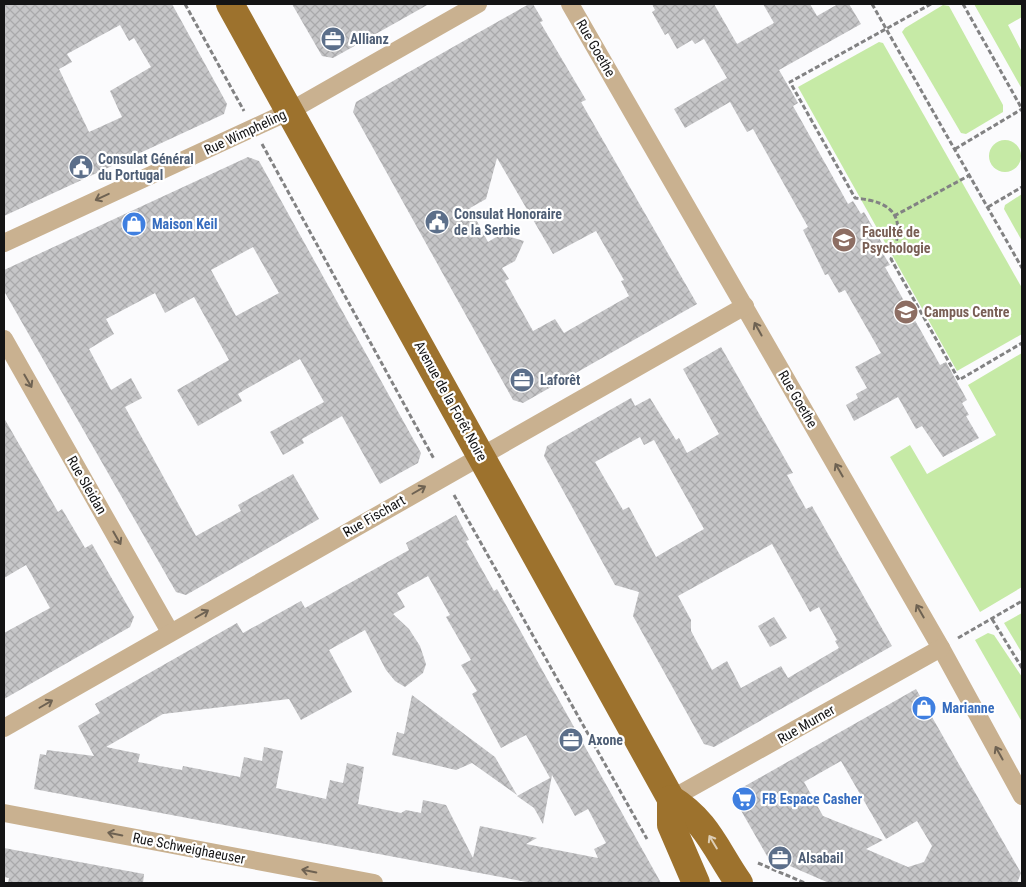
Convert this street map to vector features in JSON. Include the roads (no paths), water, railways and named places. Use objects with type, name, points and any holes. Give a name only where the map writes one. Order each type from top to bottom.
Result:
[{"type":"main road","name":"Avenue de la Forêt Noire","points":[[230,4],[671,799],[688,810],[744,871]]},
{"type":"main road","name":"Avenue de la Forêt Noire","points":[[671,799],[671,824],[696,883]]},
{"type":"street","name":"Rue Wimpheling","points":[[4,243],[290,111],[478,4]]},
{"type":"street","name":"Rue Goethe","points":[[570,4],[941,648],[1022,796]]},
{"type":"street","name":"Rue Fischart","points":[[4,728],[745,306]]},
{"type":"street","name":"Rue Sleidan","points":[[4,339],[170,632]]},
{"type":"street","name":"Rue Murner","points":[[671,799],[941,648]]},
{"type":"street","name":"Rue Schweighaeuser","points":[[4,813],[374,883]]},
{"type":"place","name":"Allianz","points":[[333,39]]},
{"type":"place","name":"Consulat Général du Portugal","points":[[81,167]]},
{"type":"place","name":"Consulat Honoraire de la Serbie","points":[[437,222]]},
{"type":"place","name":"Maison Keil","points":[[134,224]]},
{"type":"place","name":"Faculté de Psychologie","points":[[844,240]]},
{"type":"place","name":"Campus Centre","points":[[906,312]]},
{"type":"place","name":"Laforêt","points":[[522,380]]},
{"type":"place","name":"Marianne","points":[[924,708]]},
{"type":"place","name":"Axone","points":[[571,740]]},
{"type":"place","name":"FB Espace Casher","points":[[744,799]]},
{"type":"place","name":"Alsabail","points":[[780,858]]}]
